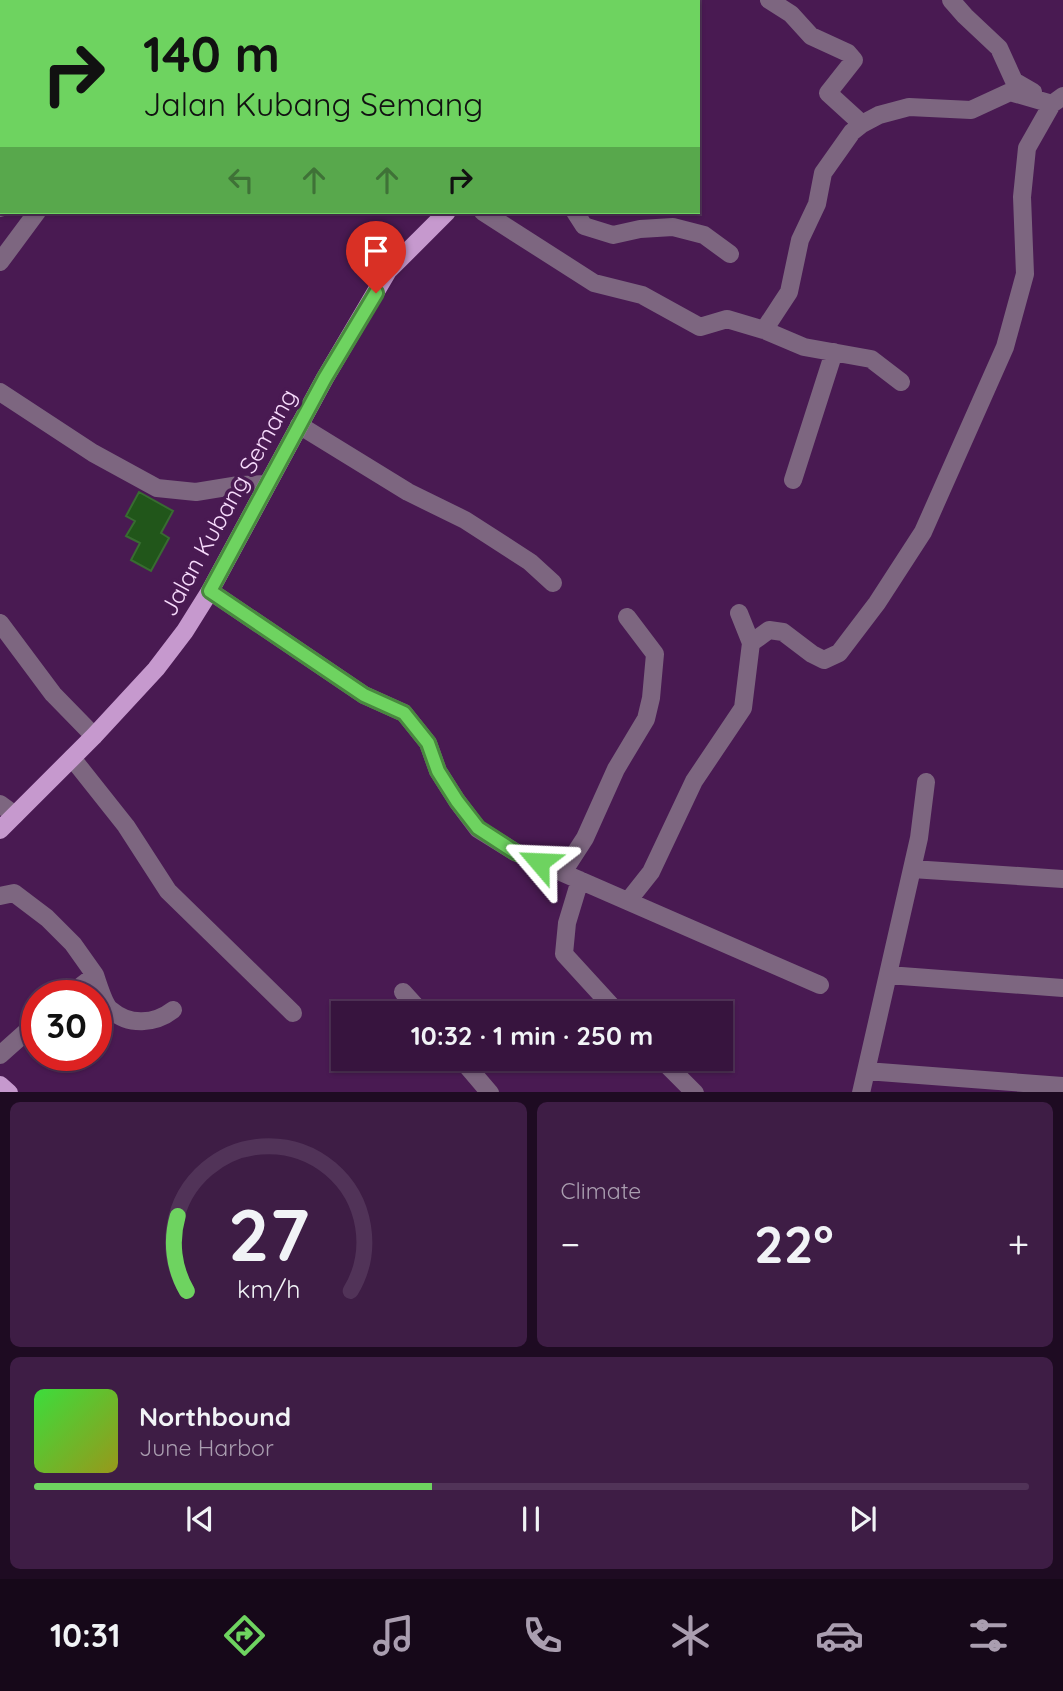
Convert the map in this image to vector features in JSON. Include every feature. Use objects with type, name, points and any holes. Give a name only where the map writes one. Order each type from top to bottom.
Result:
[{"type":"main road","name":"Jalan Kubang Semang","points":[[0,830],[7,809],[72,758],[94,736],[156,669],[185,631],[210,591],[325,378],[388,271],[445,214]]},
{"type":"street","points":[[769,0],[791,14],[811,36],[848,53],[854,60],[828,93],[862,124]]},
{"type":"street","points":[[951,0],[999,48],[1014,81],[1058,100]]},
{"type":"street","points":[[764,330],[789,292],[800,240],[817,204],[823,173],[852,132],[862,124],[879,115],[909,107],[971,110],[1010,92],[1058,100]]},
{"type":"street","points":[[751,643],[769,630],[783,632],[824,660],[839,653],[877,603],[923,532],[1005,347],[1025,274],[1021,197],[1027,148],[1058,100]]},
{"type":"street","points":[[0,262],[36,214]]},
{"type":"street","points":[[485,214],[594,283],[642,295],[700,327],[727,319],[764,330],[804,347],[871,359],[901,382]]},
{"type":"street","points":[[576,214],[584,226],[613,235],[640,229],[673,227],[704,234],[730,254]]},
{"type":"street","points":[[793,480],[834,352]]},
{"type":"street","points":[[0,392],[93,453],[157,488],[197,492],[239,485],[267,484]]},
{"type":"street","points":[[299,425],[408,492],[465,520],[530,562],[553,583]]},
{"type":"street","points":[[210,591],[364,695],[404,713],[428,743],[438,771],[478,828],[515,852],[820,985]]},
{"type":"street","points":[[628,901],[651,872],[694,780],[743,708],[751,643],[739,612]]},
{"type":"street","points":[[563,873],[585,838],[616,768],[646,719],[655,654],[627,617]]},
{"type":"street","points":[[0,623],[52,694],[94,736]]},
{"type":"street","points":[[72,758],[126,826],[167,891],[293,1013]]},
{"type":"street","points":[[861,1092],[919,838],[926,782]]},
{"type":"street","points":[[912,869],[1063,879]]},
{"type":"street","points":[[580,880],[567,923],[564,954],[607,1001]]},
{"type":"street","points":[[0,896],[14,893],[47,918],[73,944],[94,975],[109,1009],[131,1022],[161,1019],[173,1010]]},
{"type":"street","points":[[88,980],[94,975]]},
{"type":"street","points":[[888,975],[1063,988]]},
{"type":"street","points":[[403,992],[411,1001]]},
{"type":"street","points":[[0,1055],[21,1036]]},
{"type":"street","points":[[471,1071],[489,1092]]},
{"type":"street","points":[[673,1071],[694,1092]]},
{"type":"street","points":[[866,1071],[1063,1086]]},
{"type":"building","points":[[139,492],[173,511],[161,533],[169,538],[151,571],[131,560],[140,543],[126,536],[135,521],[126,516]]},
{"type":"route","points":[[376,293],[325,378],[210,591],[364,695],[404,713],[428,743],[438,771],[478,828],[515,852],[539,862]]}]
